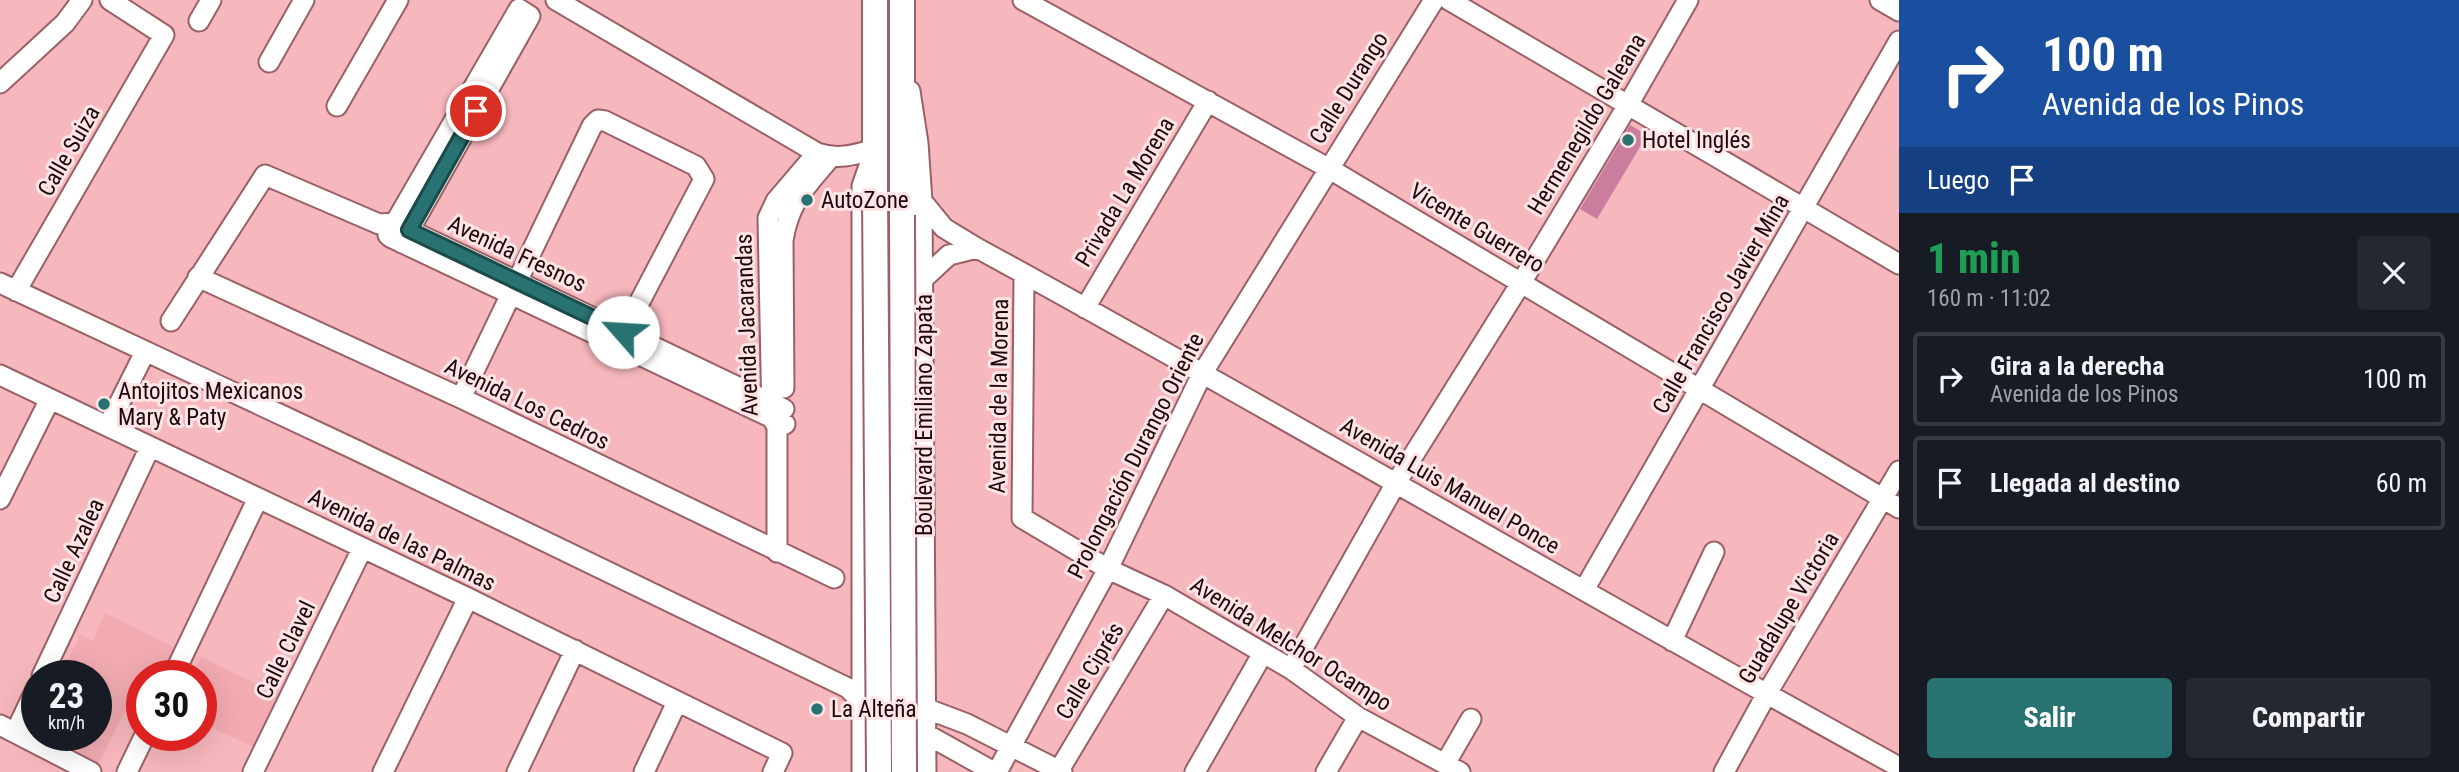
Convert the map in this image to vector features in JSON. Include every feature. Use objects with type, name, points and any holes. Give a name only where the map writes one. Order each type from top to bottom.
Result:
[{"type":"main road","name":"Boulevard Emiliano Zapata","points":[[875,0],[879,772]]},
{"type":"main road","name":"Boulevard Emiliano Zapata","points":[[902,0],[902,60],[912,208],[904,772]]},
{"type":"street","points":[[0,83],[65,23],[82,0]]},
{"type":"street","name":"Calle Suiza","points":[[8,287],[164,35],[110,0]]},
{"type":"street","points":[[199,21],[211,0]]},
{"type":"street","points":[[269,62],[304,0]]},
{"type":"street","points":[[338,106],[398,0]]},
{"type":"street","points":[[556,0],[823,155],[845,157],[875,149]]},
{"type":"street","name":"Vicente Guerrero","points":[[1023,0],[1328,167],[1891,503]]},
{"type":"street","name":"Calle Durango","points":[[1328,167],[1434,0]]},
{"type":"street","points":[[1449,0],[1899,264]]},
{"type":"street","name":"Hermenegildo Galeana","points":[[1291,668],[1396,483],[1521,283],[1628,106],[1688,0]]},
{"type":"street","points":[[1880,0],[1899,11]]},
{"type":"street","points":[[519,9],[530,16],[394,231],[519,9]]},
{"type":"street","name":"Calle Francisco Javier Mina","points":[[1584,590],[1899,41]]},
{"type":"street","name":"Privada La Morena","points":[[1085,308],[1208,101]]},
{"type":"street","points":[[461,398],[592,126],[598,120],[695,166],[704,179],[620,338]]},
{"type":"street","name":"Boulevard Emiliano Zapata","points":[[862,772],[858,691],[862,186],[875,149]]},
{"type":"street","name":"Avenida Jacarandas","points":[[777,552],[778,416],[768,218],[776,201],[823,155]]},
{"type":"street","name":"Prolongación Durango Oriente","points":[[995,772],[1108,569],[1202,374],[1328,167]]},
{"type":"street","name":"Avenida Fresnos","points":[[198,277],[265,175],[394,231],[778,416]]},
{"type":"street","name":"Boulevard Emiliano Zapata","points":[[912,208],[923,279],[926,772]]},
{"type":"street","name":"Avenida Luis Manuel Ponce","points":[[912,208],[977,248],[1766,695],[1899,767]]},
{"type":"street","points":[[923,279],[948,255],[977,248]]},
{"type":"street","name":"Avenida de la Morena","points":[[1022,518],[1024,274]]},
{"type":"street","points":[[171,321],[198,277]]},
{"type":"street","name":"Avenida Los Cedros","points":[[198,277],[461,398],[834,578]]},
{"type":"street","points":[[8,287],[858,691],[926,734],[995,772]]},
{"type":"street","points":[[108,426],[145,352]]},
{"type":"street","name":"Avenida de las Palmas","points":[[0,375],[575,650],[677,702],[782,763]]},
{"type":"street","points":[[0,499],[50,399]]},
{"type":"street","name":"Calle Azalea","points":[[50,660],[150,447]]},
{"type":"street","name":"Guadalupe Victoria","points":[[1724,772],[1766,695],[1891,503],[1899,471]]},
{"type":"street","points":[[181,660],[258,498]]},
{"type":"street","name":"Avenida Melchor Ocampo","points":[[1022,518],[1108,569],[1164,595],[1291,668],[1358,717],[1456,770]]},
{"type":"street","name":"Calle Clavel","points":[[253,772],[362,549]]},
{"type":"street","points":[[1672,641],[1714,552]]},
{"type":"street","name":"Calle Ciprés","points":[[1059,771],[1164,595]]},
{"type":"street","points":[[383,772],[468,598]]},
{"type":"street","points":[[517,772],[575,650]]},
{"type":"street","points":[[1195,772],[1263,653]]},
{"type":"street","points":[[858,691],[926,709],[967,724],[1059,771]]},
{"type":"street","points":[[644,772],[677,702]]},
{"type":"street","points":[[21,709],[7,729],[92,772]]},
{"type":"street","points":[[1326,772],[1358,717]]},
{"type":"street","points":[[1456,770],[1471,719]]},
{"type":"street","points":[[127,772],[137,751]]},
{"type":"street","points":[[773,772],[782,763]]},
{"type":"shaded area","points":[[105,613],[180,650],[175,660],[126,660],[126,710],[112,737],[112,660],[68,660],[80,635],[93,641]]},
{"type":"shaded area","points":[[217,665],[281,696],[255,748],[217,730]]},
{"type":"shaded area","points":[[72,751],[105,751],[98,764]]},
{"type":"building","points":[[1630,125],[1647,135],[1597,219],[1580,209]]},
{"type":"place","name":"Hotel Inglés","points":[[1628,140]]},
{"type":"place","name":"AutoZone","points":[[807,200]]},
{"type":"place","name":"Antojitos Mexicanos Mary & Paty","points":[[104,404]]},
{"type":"place","name":"La Alteña","points":[[817,709]]},
{"type":"route","points":[[476,111],[409,230],[623,332]]}]
